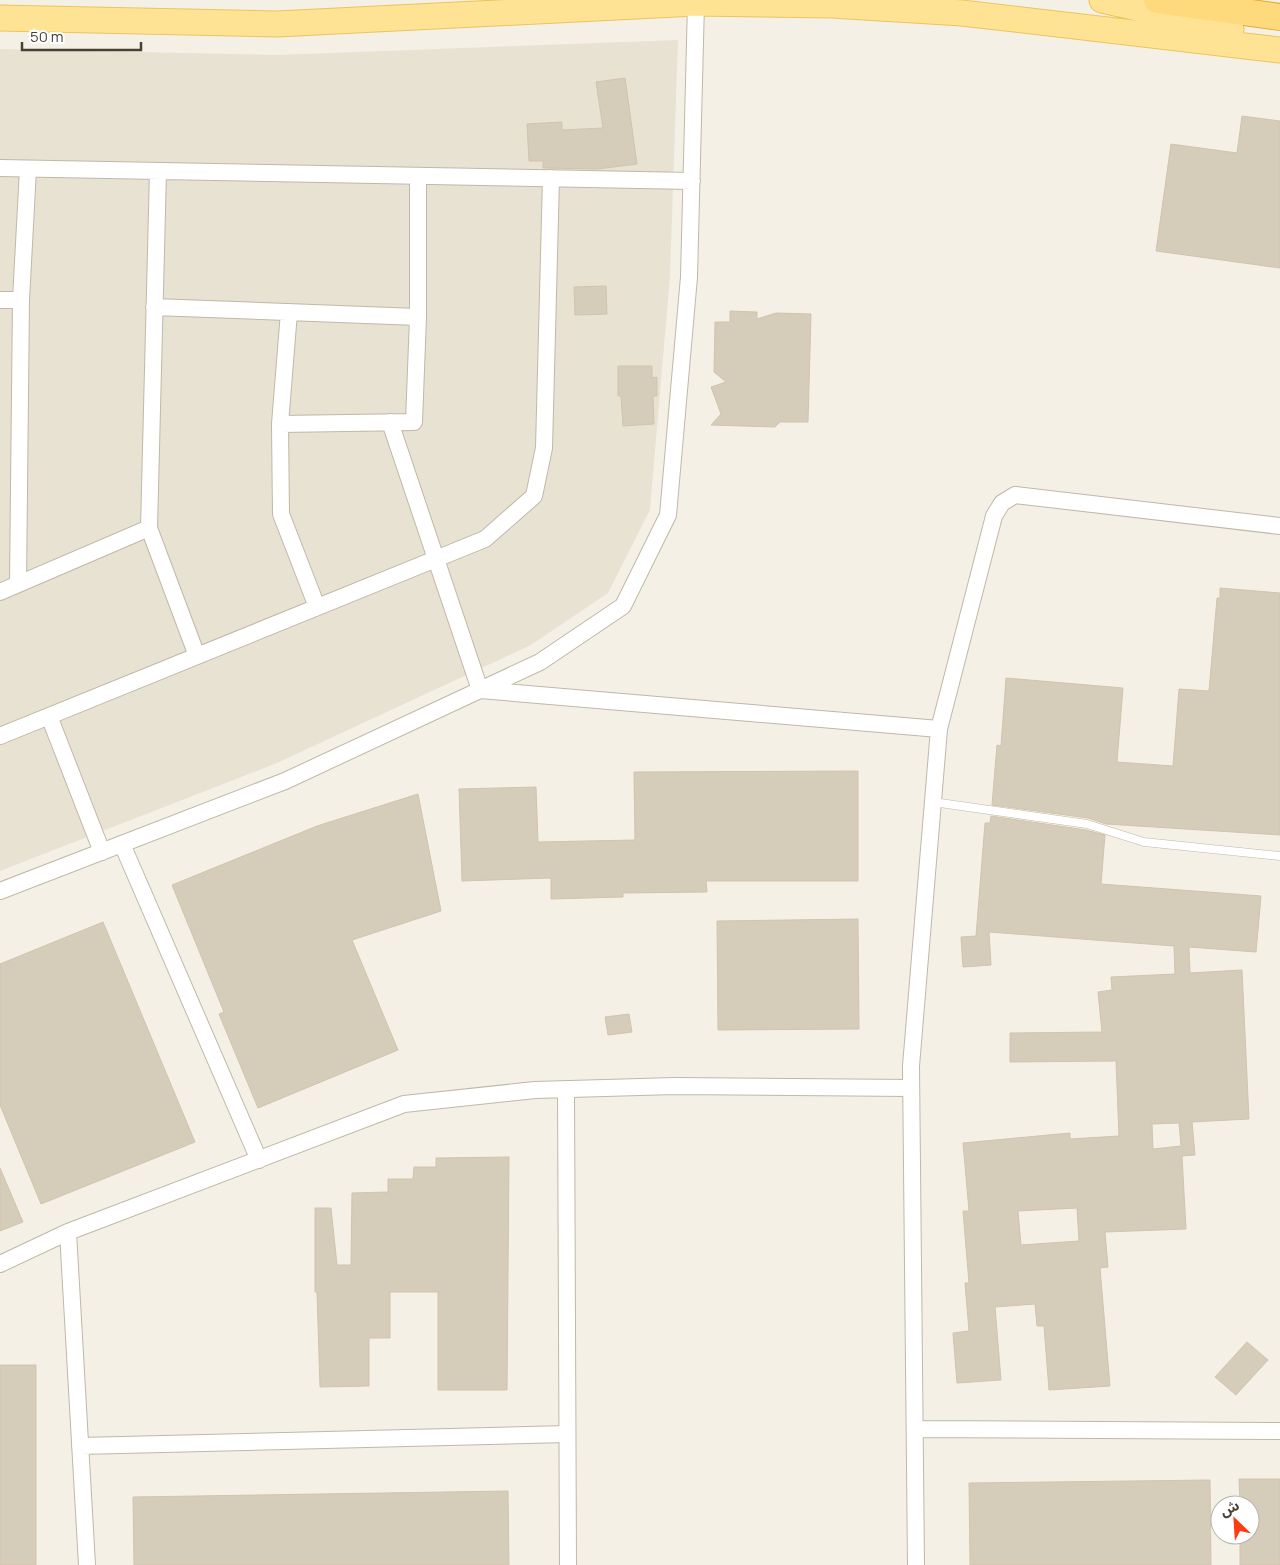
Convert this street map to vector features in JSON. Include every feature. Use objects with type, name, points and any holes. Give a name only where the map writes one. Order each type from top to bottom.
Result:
[{"type":"highway","points":[[1157,0],[1280,17]]},
{"type":"main road","points":[[1102,0],[1280,38]]},
{"type":"main road","points":[[0,18],[277,24],[696,3],[832,5],[962,13],[1280,50]]},
{"type":"street","points":[[0,891],[285,781],[540,662],[623,606],[668,515],[689,277],[696,3]]},
{"type":"street","points":[[0,168],[692,181]]},
{"type":"street","points":[[18,584],[21,300],[28,169]]},
{"type":"street","points":[[158,171],[149,528],[197,656]]},
{"type":"street","points":[[280,424],[414,422],[418,317],[418,176]]},
{"type":"street","points":[[0,736],[485,539],[534,496],[544,448],[551,178]]},
{"type":"street","points":[[0,300],[21,300]]},
{"type":"street","points":[[154,307],[418,317]]},
{"type":"street","points":[[289,312],[280,424],[281,514],[317,607]]},
{"type":"street","points":[[390,422],[480,690]]},
{"type":"street","points":[[916,1565],[911,1066],[940,729],[994,516],[1002,502],[1015,496],[1280,526]]},
{"type":"street","points":[[0,592],[149,528]]},
{"type":"street","points":[[480,690],[940,729]]},
{"type":"street","points":[[50,716],[102,852]]},
{"type":"street","points":[[122,844],[259,1160]]},
{"type":"street","points":[[0,1264],[68,1232],[404,1104],[534,1090],[675,1086],[911,1088]]},
{"type":"street","points":[[566,1089],[568,1565]]},
{"type":"street","points":[[68,1232],[87,1565]]},
{"type":"street","points":[[916,1429],[1280,1431]]},
{"type":"street","points":[[80,1446],[568,1434]]},
{"type":"lane","points":[[933,802],[1088,824],[1144,842],[1280,856]]},
{"type":"shaded area","points":[[678,40],[670,276],[650,510],[608,593],[531,645],[277,763],[0,871],[0,49],[277,55]]},
{"type":"building","points":[[625,78],[637,164],[598,169],[543,168],[543,161],[529,161],[527,124],[562,122],[562,130],[603,128],[596,82]]},
{"type":"building","points":[[1242,116],[1280,121],[1280,268],[1156,251],[1171,144],[1237,153]]},
{"type":"building","points":[[606,286],[607,314],[575,315],[574,287]]},
{"type":"building","points":[[730,311],[757,312],[757,319],[776,313],[811,314],[808,422],[780,422],[775,427],[711,425],[721,414],[711,387],[726,382],[714,372],[715,322],[730,322]]},
{"type":"building","points":[[618,366],[652,366],[652,378],[657,377],[657,396],[653,396],[654,424],[623,426],[621,396],[618,396]]},
{"type":"building","points":[[1220,588],[1280,593],[1280,835],[1106,824],[1088,818],[992,805],[997,745],[1001,746],[1006,678],[1123,688],[1117,762],[1173,766],[1179,689],[1209,691],[1217,598],[1220,598]]},
{"type":"building","points":[[858,771],[858,881],[706,881],[707,892],[623,893],[623,897],[551,899],[551,878],[462,881],[459,789],[536,787],[538,842],[635,840],[634,772]]},
{"type":"building","points":[[418,794],[441,911],[352,940],[398,1050],[258,1108],[219,1014],[224,1012],[172,885],[317,826]]},
{"type":"building","points":[[991,816],[1086,830],[1105,835],[1101,884],[1261,896],[1256,952],[1189,947],[1190,973],[1242,970],[1249,1119],[1192,1122],[1195,1155],[1182,1156],[1186,1229],[1105,1232],[1108,1267],[1100,1268],[1110,1386],[1049,1390],[1044,1326],[1037,1326],[1035,1304],[995,1307],[1001,1380],[957,1383],[953,1333],[969,1331],[965,1283],[969,1283],[963,1211],[969,1211],[963,1143],[1070,1133],[1070,1139],[1119,1136],[1116,1061],[1010,1062],[1010,1033],[1102,1032],[1098,992],[1112,990],[1111,977],[1175,974],[1174,946],[989,932],[991,965],[963,967],[961,937],[976,936],[985,823],[990,823]],"holes":[[[1179,1123],[1181,1146],[1153,1149],[1152,1124]],[[1077,1208],[1079,1241],[1021,1245],[1018,1211]]]},
{"type":"building","points":[[858,919],[859,1029],[718,1030],[717,921]]},
{"type":"building","points":[[103,922],[195,1142],[41,1204],[0,1105],[0,964]]},
{"type":"building","points":[[629,1014],[632,1032],[608,1035],[605,1017]]},
{"type":"building","points":[[509,1157],[507,1390],[438,1390],[438,1292],[390,1292],[390,1338],[369,1338],[369,1386],[320,1387],[317,1292],[315,1292],[315,1208],[331,1208],[337,1265],[351,1265],[352,1193],[388,1192],[388,1179],[413,1179],[414,1167],[436,1167],[436,1158]]},
{"type":"building","points":[[0,1168],[23,1222],[0,1231]]},
{"type":"building","points":[[1247,1342],[1268,1360],[1236,1395],[1215,1377]]},
{"type":"building","points":[[0,1365],[36,1365],[36,1565],[0,1565]]},
{"type":"building","points":[[1239,1479],[1280,1479],[1280,1565],[1240,1565],[1240,1545],[1260,1545],[1260,1495],[1240,1495]]},
{"type":"building","points":[[1210,1480],[1211,1565],[970,1565],[969,1483]]},
{"type":"building","points":[[508,1491],[509,1565],[134,1565],[133,1497]]}]
